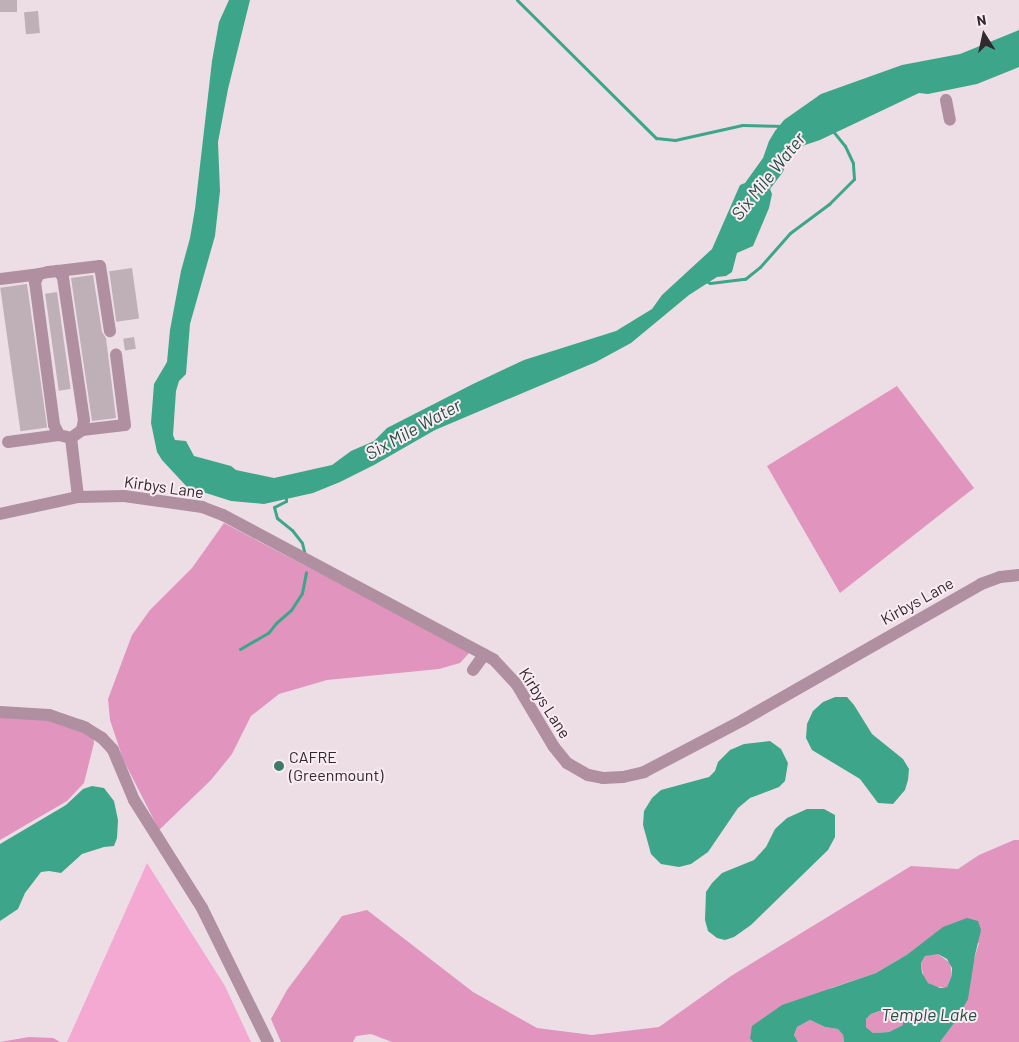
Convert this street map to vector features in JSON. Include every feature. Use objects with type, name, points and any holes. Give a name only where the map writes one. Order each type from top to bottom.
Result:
[{"type":"street","points":[[946,100],[950,120]]},
{"type":"street","points":[[0,279],[100,266],[110,331]]},
{"type":"street","points":[[58,272],[63,277],[84,420],[82,430]]},
{"type":"street","points":[[38,274],[35,282],[54,425],[65,436],[78,497]]},
{"type":"street","points":[[8,442],[65,436],[82,430],[125,425],[116,355]]},
{"type":"street","name":"Kirbys Lane","points":[[0,514],[78,497],[142,497],[202,507],[216,512],[484,655],[502,667],[520,683],[554,747],[568,763],[588,775],[603,778],[623,777],[644,772],[704,741],[981,584],[1000,577],[1019,574]]},
{"type":"street","points":[[472,670],[484,655]]},
{"type":"street","points":[[0,712],[48,715],[86,728],[102,738],[113,750],[134,800],[202,908],[268,1042]]},
{"type":"shaded area","points":[[897,386],[974,488],[840,593],[767,466]]},
{"type":"shaded area","points":[[224,523],[470,652],[460,663],[439,669],[327,680],[279,694],[251,716],[232,754],[211,780],[159,830],[123,759],[110,720],[108,699],[132,635],[150,610],[192,568]]},
{"type":"shaded area","points":[[28,717],[83,720],[92,725],[94,743],[84,783],[67,801],[0,840],[0,718]]},
{"type":"shaded area","points":[[1014,840],[1019,840],[1019,1042],[940,1042],[955,1022],[979,943],[908,954],[876,973],[831,988],[750,1039],[753,1042],[392,1042],[371,1034],[356,1036],[353,1042],[281,1042],[271,1019],[287,990],[342,916],[367,910],[473,992],[537,1028],[592,1035],[659,1027],[731,976],[911,866],[958,869],[979,855]]},
{"type":"shaded area","points":[[147,863],[225,986],[251,1042],[67,1042]]},
{"type":"shaded area","points":[[938,954],[950,963],[952,975],[947,987],[934,987],[924,980],[921,963],[925,956]]},
{"type":"shaded area","points":[[879,1011],[900,1015],[903,1019],[903,1025],[889,1032],[873,1033],[866,1027],[866,1019],[871,1014]]},
{"type":"shaded area","points":[[810,1020],[825,1027],[838,1029],[843,1035],[844,1042],[798,1042],[794,1035],[797,1027]]},
{"type":"shaded area","points":[[29,1037],[53,1038],[60,1042],[0,1042]]},
{"type":"water","name":"Six Mile Water","points":[[229,0],[250,0],[228,89],[218,142],[220,191],[215,236],[190,324],[186,374],[179,381],[176,391],[173,435],[175,440],[186,441],[194,456],[231,466],[236,470],[274,478],[332,465],[351,451],[374,441],[387,428],[473,384],[524,360],[616,331],[652,309],[662,295],[712,249],[740,185],[745,183],[763,158],[775,131],[784,120],[821,94],[902,65],[960,54],[1019,30],[1019,67],[977,84],[928,94],[919,93],[820,140],[802,146],[788,158],[783,172],[770,189],[772,194],[769,208],[753,246],[737,253],[732,272],[726,276],[717,277],[689,295],[631,343],[596,362],[435,430],[340,482],[313,493],[264,504],[231,501],[187,487],[157,452],[151,423],[154,384],[167,362],[170,330],[195,209],[212,61],[219,22]]},
{"type":"water","points":[[835,697],[847,697],[872,734],[903,759],[909,769],[905,790],[893,804],[878,803],[860,779],[812,750],[806,738],[807,724],[813,711],[823,702]]},
{"type":"water","points":[[770,741],[781,749],[788,763],[785,781],[779,787],[750,798],[738,808],[708,852],[691,864],[679,867],[661,864],[651,854],[643,825],[644,811],[652,798],[661,790],[709,777],[715,771],[718,762],[730,750],[744,744]]},
{"type":"water","points":[[92,786],[104,788],[114,801],[118,820],[117,838],[114,846],[82,854],[61,873],[41,872],[25,893],[18,909],[0,921],[0,844],[66,805],[83,789]]},
{"type":"water","points":[[807,809],[824,809],[835,815],[835,837],[828,850],[751,925],[734,937],[725,940],[717,938],[708,931],[705,920],[706,892],[712,883],[722,873],[754,860],[766,847],[775,829],[787,818]]},
{"type":"water","name":"Temple Lake","points":[[967,918],[978,921],[981,930],[968,999],[955,1022],[940,1042],[844,1042],[843,1035],[838,1029],[825,1027],[810,1020],[797,1027],[794,1035],[798,1042],[753,1042],[750,1039],[752,1026],[782,1005],[876,973],[908,954],[943,927]],"holes":[[[938,954],[947,959],[952,968],[952,975],[947,987],[940,988],[928,983],[922,973],[921,963],[925,956]],[[879,1011],[900,1015],[903,1019],[903,1025],[889,1032],[873,1033],[866,1027],[866,1019],[871,1014]]]},
{"type":"building","points":[[0,0],[17,0],[17,12],[0,12]]},
{"type":"building","points":[[38,11],[40,33],[26,34],[24,12]]},
{"type":"building","points":[[132,268],[139,319],[116,322],[109,271]]},
{"type":"building","points":[[93,275],[102,332],[106,338],[116,418],[92,421],[71,278]]},
{"type":"building","points":[[27,284],[47,428],[20,431],[0,288]]},
{"type":"building","points":[[57,292],[71,389],[59,391],[45,294]]},
{"type":"building","points":[[134,337],[136,349],[125,351],[123,339]]},
{"type":"waterway","name":"Six Mile Water","points":[[517,0],[656,138],[675,140],[742,125],[784,126]]},
{"type":"waterway","points":[[706,281],[710,283],[745,279],[760,267],[790,233],[829,204],[854,179],[853,163],[845,146],[832,130]]},
{"type":"waterway","points":[[286,497],[286,501],[274,507],[277,518],[292,530],[302,543],[305,555]]},
{"type":"waterway","points":[[240,649],[268,633],[291,610],[302,593],[306,572]]},
{"type":"place","name":"CAFRE (Greenmount)","points":[[279,766]]}]
